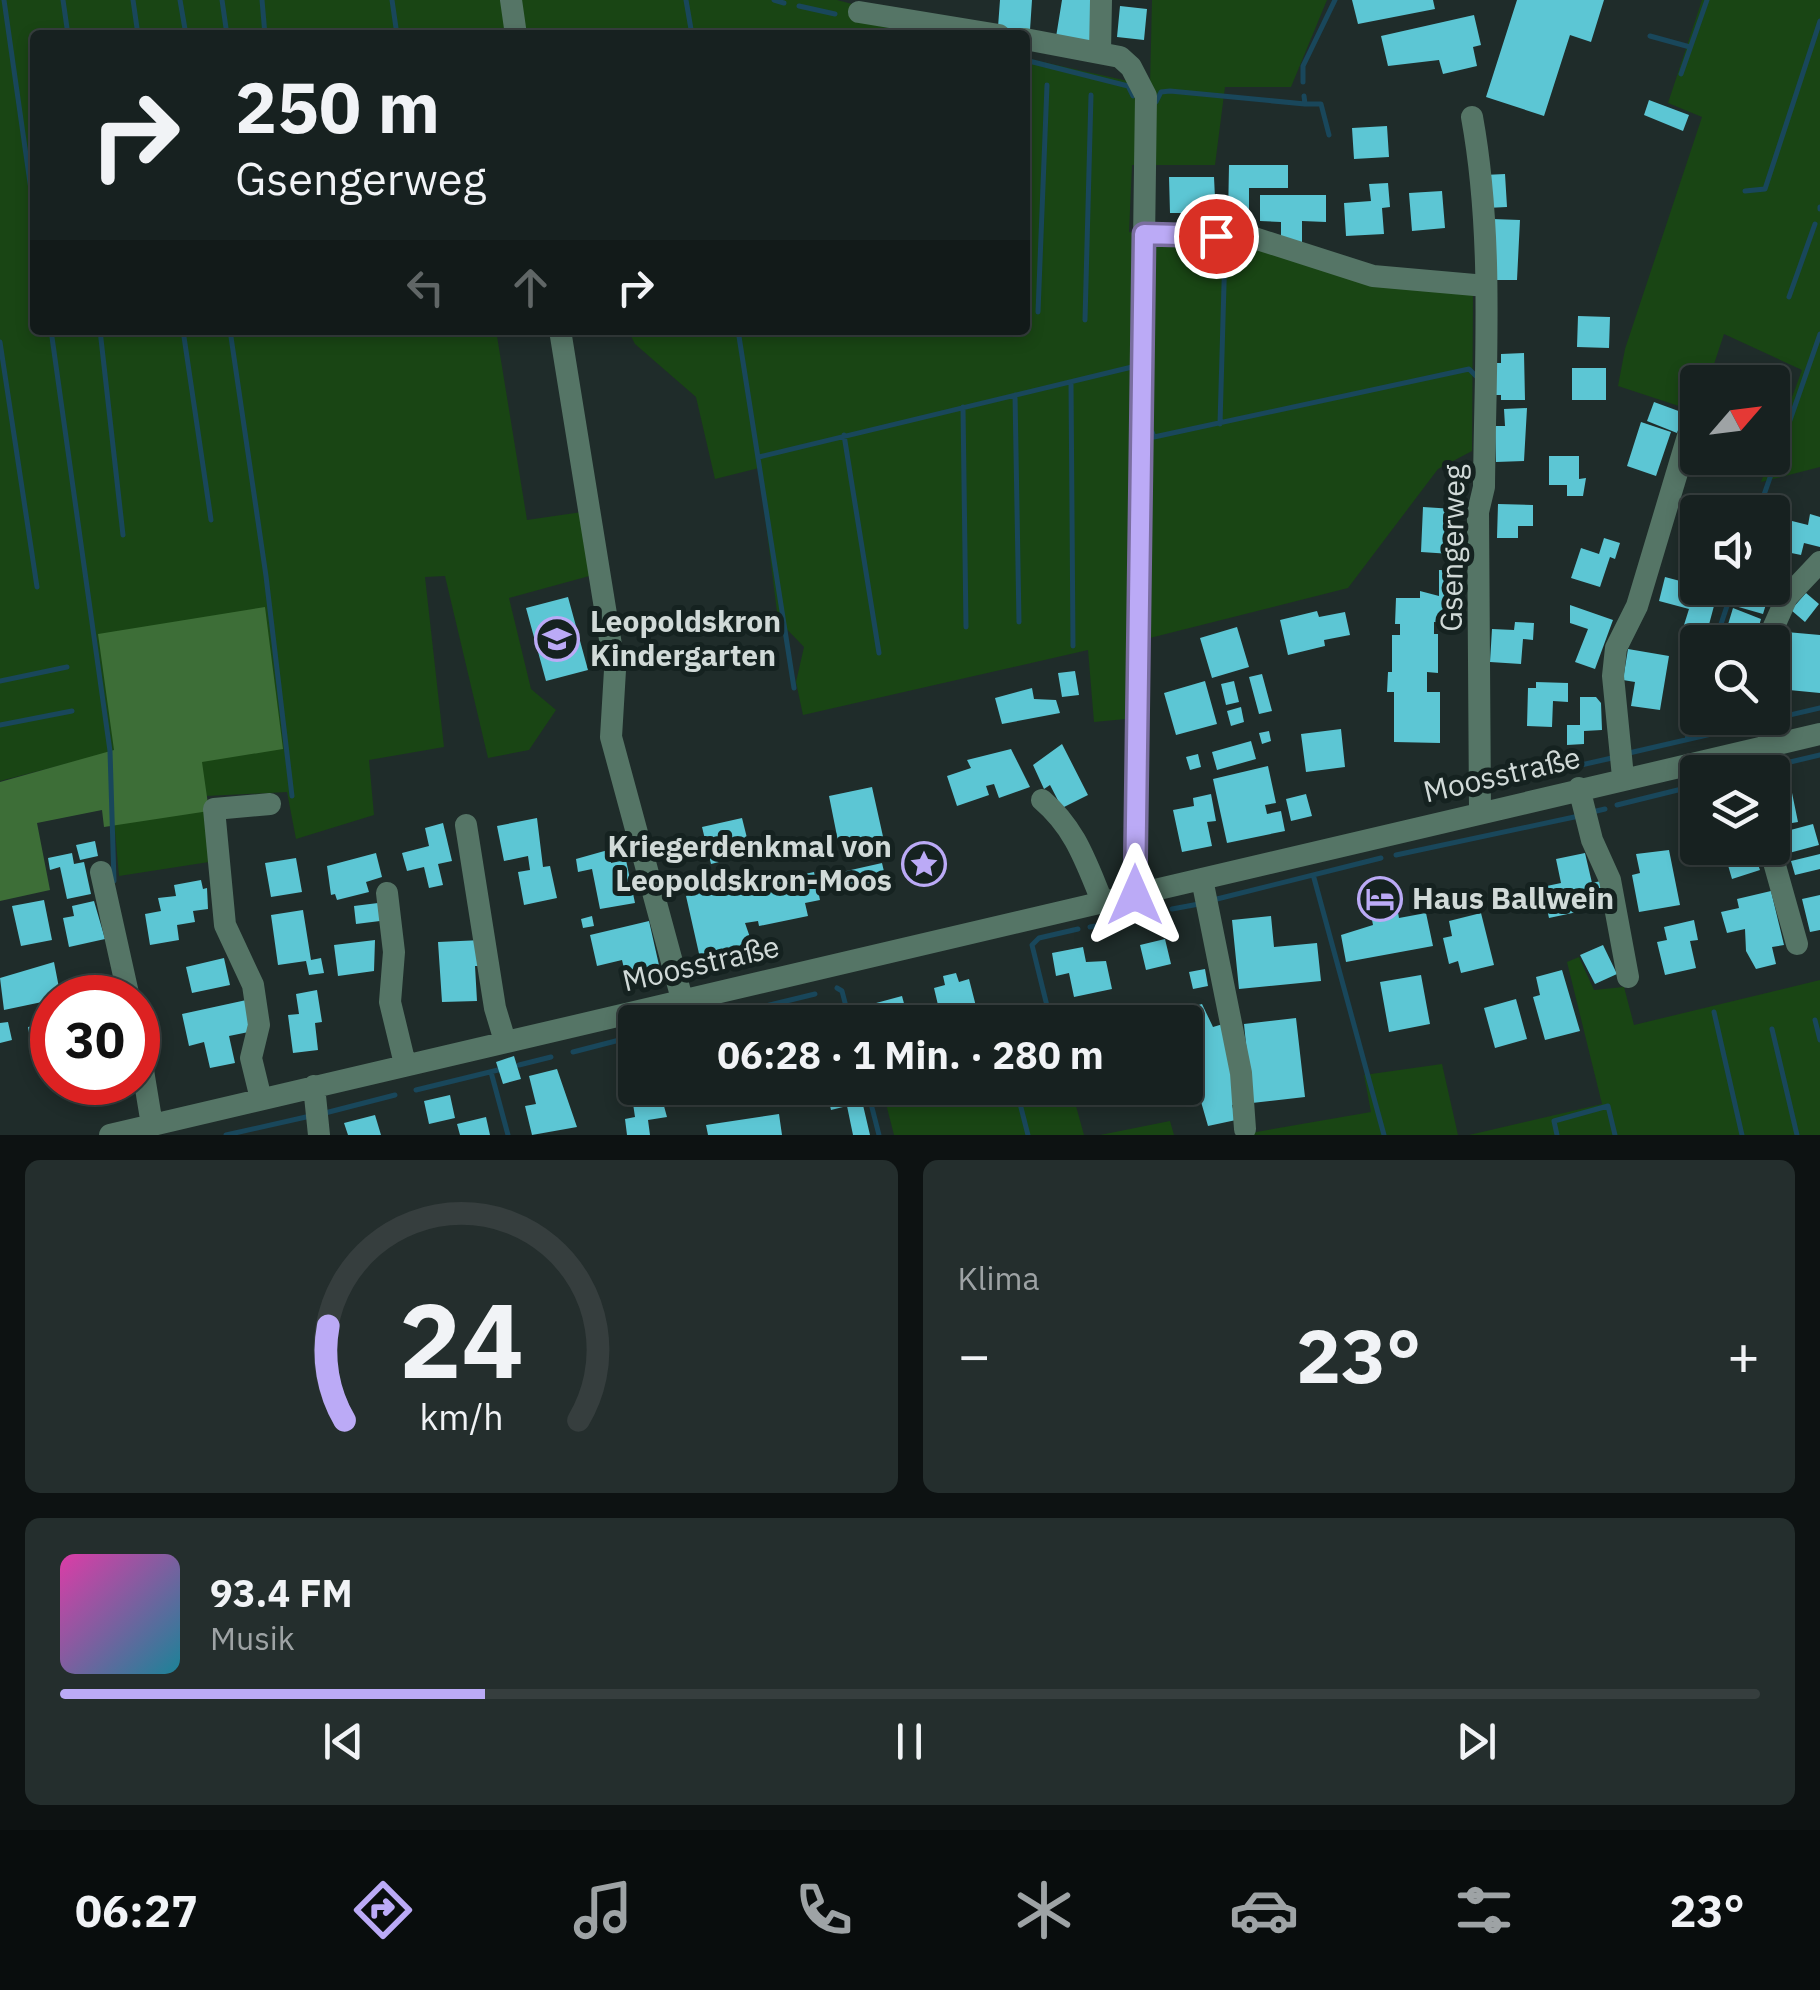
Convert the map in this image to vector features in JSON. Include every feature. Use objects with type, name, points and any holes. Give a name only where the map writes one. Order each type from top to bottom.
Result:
[{"type":"street","points":[[511,0],[515,30]]},
{"type":"street","points":[[1100,52],[1102,0]]},
{"type":"street","points":[[859,12],[969,30]]},
{"type":"street","points":[[1030,40],[1120,57],[1132,67],[1146,96],[1135,895]]},
{"type":"street","name":"Gsengerweg","points":[[1472,116],[1481,169],[1486,286],[1484,487],[1478,512],[1480,810]]},
{"type":"street","points":[[1144,234],[1252,237],[1374,276],[1486,286]]},
{"type":"street","points":[[561,335],[616,670],[611,737],[682,998]]},
{"type":"street","name":"Moosstraße","points":[[1623,777],[1613,676],[1616,648],[1637,606],[1680,463]]},
{"type":"street","points":[[1775,625],[1787,597],[1820,562]]},
{"type":"street","name":"Moosstraße","points":[[110,1135],[682,998],[1103,903],[1480,810],[1820,734]]},
{"type":"street","points":[[1761,755],[1764,735]]},
{"type":"street","points":[[1579,788],[1592,840],[1610,880],[1628,977]]},
{"type":"street","points":[[1042,800],[1065,820],[1078,840],[1103,903]]},
{"type":"street","points":[[262,1099],[251,1058],[259,1025],[253,985],[225,925],[214,810],[270,804]]},
{"type":"street","points":[[466,825],[495,1008],[504,1041]]},
{"type":"street","points":[[1775,865],[1797,944]]},
{"type":"street","points":[[102,872],[124,975]]},
{"type":"street","points":[[1202,879],[1242,1074],[1245,1129]]},
{"type":"street","points":[[387,893],[394,952],[390,1002],[405,1064]]},
{"type":"street","points":[[314,1086],[319,1135]]},
{"type":"street","points":[[149,1105],[152,1125]]},
{"type":"green space","points":[[0,0],[837,0],[951,30],[30,30],[30,335],[497,335],[527,520],[582,512],[593,575],[509,598],[531,689],[556,710],[529,750],[488,758],[445,576],[425,577],[444,747],[369,760],[374,815],[296,839],[287,792],[206,796],[209,862],[119,876],[108,753],[0,781]]},
{"type":"green space","points":[[1152,0],[1327,0],[1291,87],[1225,87],[1215,165],[1132,165],[1129,232],[1257,246],[1473,291],[1472,451],[1438,469],[1348,588],[1126,644],[1126,719],[1094,722],[1088,650],[803,715],[796,682],[804,647],[778,620],[759,468],[715,479],[696,397],[635,344],[630,335],[1030,335],[1030,59],[1150,86]]},
{"type":"green space","points":[[1702,0],[1820,0],[1820,467],[1790,475],[1790,403],[1802,370],[1724,334],[1714,365],[1680,365],[1680,406],[1618,386],[1625,349],[1702,117],[1668,103]]},
{"type":"green space","points":[[1764,475],[1789,475],[1761,482]]},
{"type":"green space","points":[[265,607],[283,749],[202,762],[209,811],[104,827],[102,810],[37,823],[50,890],[0,901],[0,782],[114,750],[98,634]]},
{"type":"green space","points":[[1579,957],[1594,990],[1624,987],[1634,1025],[1820,980],[1820,1135],[1469,1135],[1602,1104],[1567,962]]},
{"type":"green space","points":[[1442,1064],[1458,1135],[1239,1135],[1371,1112],[1364,1075]]},
{"type":"green space","points":[[886,1105],[1076,1105],[1084,1135],[894,1135]]},
{"type":"green space","points":[[1170,1121],[1174,1135],[1100,1135]]},
{"type":"building","points":[[1000,0],[1032,0],[1030,30],[998,27]]},
{"type":"building","points":[[1062,0],[1100,0],[1092,44],[1056,37]]},
{"type":"building","points":[[1352,0],[1433,0],[1435,9],[1358,24]]},
{"type":"building","points":[[1517,0],[1604,0],[1591,42],[1570,35],[1544,116],[1486,97]]},
{"type":"building","points":[[1120,6],[1147,9],[1144,40],[1117,37]]},
{"type":"building","points":[[1474,15],[1481,45],[1473,47],[1477,66],[1443,74],[1439,60],[1388,66],[1381,36]]},
{"type":"building","points":[[1649,100],[1689,115],[1683,131],[1644,115]]},
{"type":"building","points":[[1387,126],[1389,157],[1354,159],[1352,128]]},
{"type":"building","points":[[1229,165],[1288,165],[1288,188],[1249,188],[1249,220],[1228,219]]},
{"type":"building","points":[[1505,174],[1507,207],[1486,208],[1484,175]]},
{"type":"building","points":[[1169,177],[1214,177],[1215,198],[1204,198],[1205,213],[1170,213]]},
{"type":"building","points":[[1388,183],[1390,207],[1382,208],[1384,234],[1346,236],[1344,203],[1371,201],[1369,184]]},
{"type":"building","points":[[1442,191],[1445,228],[1412,231],[1409,193]]},
{"type":"building","points":[[1260,195],[1326,195],[1326,222],[1302,221],[1302,243],[1281,243],[1281,222],[1260,221]]},
{"type":"building","points":[[1492,219],[1520,220],[1517,280],[1493,280]]},
{"type":"building","points":[[1578,316],[1610,317],[1609,348],[1577,347]]},
{"type":"building","points":[[1524,353],[1525,400],[1501,400],[1501,395],[1490,395],[1490,363],[1501,363],[1501,354]]},
{"type":"building","points":[[1572,368],[1606,368],[1606,400],[1572,400]]},
{"type":"building","points":[[1654,402],[1680,412],[1677,433],[1647,421]]},
{"type":"building","points":[[1527,408],[1524,461],[1496,462],[1495,426],[1505,426],[1504,409]]},
{"type":"building","points":[[1641,422],[1671,432],[1656,476],[1627,466]]},
{"type":"building","points":[[1549,456],[1579,456],[1579,479],[1586,478],[1583,496],[1567,496],[1567,485],[1549,485]]},
{"type":"building","points":[[1498,504],[1533,505],[1533,526],[1518,526],[1518,538],[1497,538]]},
{"type":"building","points":[[1423,507],[1454,509],[1451,554],[1421,552]]},
{"type":"building","points":[[1810,514],[1820,517],[1820,547],[1804,543],[1801,555],[1790,553],[1790,520],[1808,525]]},
{"type":"building","points":[[1604,538],[1620,543],[1615,559],[1610,557],[1600,587],[1571,578],[1581,548],[1599,554]]},
{"type":"building","points":[[1439,570],[1456,570],[1456,623],[1434,622],[1434,634],[1438,634],[1438,673],[1427,672],[1427,692],[1440,692],[1440,743],[1394,742],[1394,692],[1387,692],[1388,672],[1392,672],[1392,635],[1400,635],[1400,624],[1395,624],[1396,598],[1420,598],[1420,591],[1439,596]]},
{"type":"building","points":[[1665,577],[1680,581],[1680,605],[1714,605],[1709,625],[1684,625],[1689,609],[1659,601]]},
{"type":"building","points":[[1806,593],[1819,604],[1805,622],[1791,610]]},
{"type":"building","name":"Leopoldskron Kindergarten","points":[[568,597],[588,670],[546,681],[526,608]]},
{"type":"building","points":[[1570,605],[1613,620],[1595,669],[1575,662],[1588,629],[1570,623]]},
{"type":"building","points":[[1735,605],[1766,605],[1763,614]]},
{"type":"building","points":[[1733,608],[1761,619],[1759,625],[1728,625]]},
{"type":"building","points":[[1317,611],[1319,617],[1345,612],[1350,635],[1324,640],[1325,646],[1288,655],[1280,620]]},
{"type":"building","points":[[1515,622],[1534,623],[1533,640],[1523,639],[1521,664],[1490,662],[1492,629],[1514,630]]},
{"type":"building","points":[[1237,627],[1249,667],[1212,678],[1200,638]]},
{"type":"building","points":[[1790,632],[1820,635],[1820,693],[1790,690]]},
{"type":"building","points":[[1628,649],[1669,656],[1660,710],[1631,706],[1635,682],[1623,680]]},
{"type":"building","points":[[1075,671],[1079,695],[1062,697],[1058,673]]},
{"type":"building","points":[[1262,674],[1272,711],[1259,714],[1249,677]]},
{"type":"building","points":[[1205,681],[1217,724],[1176,735],[1164,693]]},
{"type":"building","points":[[1234,681],[1239,702],[1226,705],[1221,684]]},
{"type":"building","points":[[1536,682],[1568,683],[1568,702],[1553,701],[1552,727],[1527,726],[1528,688],[1536,688]]},
{"type":"building","points":[[1032,688],[1034,699],[1056,700],[1060,713],[1002,724],[995,698]]},
{"type":"building","points":[[1580,697],[1596,697],[1601,703],[1602,730],[1584,731],[1584,744],[1567,745],[1567,725],[1580,725]]},
{"type":"building","points":[[1241,707],[1244,722],[1231,726],[1227,711]]},
{"type":"building","points":[[1341,729],[1345,767],[1306,772],[1301,734]]},
{"type":"building","points":[[1269,731],[1271,741],[1262,744],[1259,733]]},
{"type":"building","points":[[1251,741],[1256,759],[1217,770],[1212,752]]},
{"type":"building","points":[[1062,744],[1088,795],[1062,808],[1050,785],[1044,789],[1033,765]]},
{"type":"building","points":[[1011,749],[1030,787],[999,798],[994,784],[986,786],[989,795],[957,806],[947,776],[971,768],[967,760]]},
{"type":"building","points":[[1198,754],[1201,767],[1190,770],[1186,757]]},
{"type":"building","points":[[1268,766],[1276,803],[1265,805],[1267,814],[1281,811],[1285,831],[1227,843],[1213,779]]},
{"type":"building","points":[[872,787],[884,841],[840,851],[829,796]]},
{"type":"building","points":[[1790,788],[1798,822],[1790,823]]},
{"type":"building","points":[[1211,794],[1216,821],[1207,822],[1212,846],[1182,852],[1173,810],[1194,806],[1193,798]]},
{"type":"building","points":[[1306,794],[1312,816],[1291,821],[1286,799]]},
{"type":"building","points":[[537,818],[543,867],[550,866],[557,898],[524,905],[518,872],[530,870],[528,856],[504,861],[497,826]]},
{"type":"building","points":[[742,818],[751,854],[711,864],[702,827]]},
{"type":"building","points":[[443,823],[452,861],[438,864],[443,885],[429,888],[424,867],[407,871],[402,853],[429,846],[425,828]]},
{"type":"building","points":[[1813,824],[1819,845],[1790,853],[1790,830]]},
{"type":"building","points":[[95,841],[98,856],[80,860],[76,845]]},
{"type":"building","points":[[608,850],[611,863],[626,860],[635,903],[600,909],[592,869],[578,872],[576,859]]},
{"type":"building","points":[[1669,850],[1680,905],[1639,912],[1632,875],[1640,873],[1636,854]]},
{"type":"building","points":[[72,853],[74,864],[84,862],[91,894],[67,899],[60,867],[50,870],[48,858]]},
{"type":"building","points":[[376,853],[382,877],[366,882],[369,892],[337,900],[335,894],[331,895],[327,866]]},
{"type":"building","points":[[1585,853],[1592,883],[1605,880],[1610,905],[1549,918],[1542,887],[1561,883],[1556,859]]},
{"type":"building","points":[[1820,854],[1820,869],[1795,875],[1791,861]]},
{"type":"building","points":[[296,858],[302,892],[271,897],[265,863]]},
{"type":"building","points":[[882,863],[886,880],[846,888],[842,872]]},
{"type":"building","points":[[1728,865],[1758,865],[1760,870],[1732,879]]},
{"type":"building","points":[[814,872],[820,900],[805,903],[808,916],[759,926],[758,921],[745,923],[753,946],[700,958],[686,896],[692,895],[690,886],[706,883],[708,891],[739,885],[740,888]]},
{"type":"building","points":[[201,880],[203,889],[207,888],[208,909],[193,911],[195,922],[177,925],[179,940],[150,945],[145,914],[161,911],[158,898],[176,896],[174,885]]},
{"type":"building","points":[[1393,885],[1399,918],[1426,913],[1433,946],[1346,962],[1341,935],[1373,925],[1366,890]]},
{"type":"building","points":[[1771,891],[1784,945],[1772,947],[1776,964],[1756,969],[1746,951],[1745,929],[1727,933],[1721,912],[1739,908],[1737,899]]},
{"type":"building","points":[[1820,895],[1820,930],[1810,932],[1802,899]]},
{"type":"building","points":[[44,900],[52,940],[21,946],[12,906]]},
{"type":"building","points":[[94,901],[105,939],[69,947],[63,918],[74,916],[72,906]]},
{"type":"building","points":[[378,903],[380,921],[356,924],[354,906]]},
{"type":"building","points":[[303,910],[311,960],[321,958],[324,973],[309,975],[306,961],[278,965],[271,915]]},
{"type":"building","points":[[1481,913],[1494,965],[1461,973],[1458,961],[1449,964],[1443,938],[1452,936],[1449,921]]},
{"type":"building","points":[[592,916],[594,926],[583,928],[581,919]]},
{"type":"building","points":[[1271,916],[1274,947],[1317,943],[1321,981],[1239,989],[1232,920]]},
{"type":"building","points":[[1694,920],[1698,940],[1690,941],[1696,968],[1665,975],[1657,942],[1667,940],[1664,927]]},
{"type":"building","points":[[649,921],[661,974],[627,981],[622,960],[597,966],[590,935]]},
{"type":"building","points":[[1165,939],[1171,964],[1146,970],[1140,945]]},
{"type":"building","points":[[375,940],[374,971],[338,976],[334,945]]},
{"type":"building","points":[[482,940],[483,966],[475,966],[477,1001],[442,1002],[438,942]]},
{"type":"building","points":[[1603,945],[1617,974],[1595,984],[1580,955]]},
{"type":"building","points":[[1083,947],[1086,962],[1106,961],[1112,989],[1074,997],[1069,973],[1056,976],[1052,953]]},
{"type":"building","points":[[224,958],[230,985],[192,993],[186,967]]},
{"type":"building","points":[[54,962],[57,975],[30,975],[30,1005],[4,1010],[0,978]]},
{"type":"building","points":[[1205,969],[1208,986],[1193,989],[1189,972]]},
{"type":"building","points":[[1562,970],[1580,1031],[1545,1040],[1533,997],[1540,995],[1536,977]]},
{"type":"building","points":[[956,973],[959,982],[969,979],[976,1005],[938,1005],[934,988],[945,985],[943,976]]},
{"type":"building","points":[[1421,975],[1430,1024],[1389,1032],[1380,982]]},
{"type":"building","points":[[317,990],[322,1022],[315,1023],[318,1050],[293,1053],[288,1015],[299,1014],[296,994]]},
{"type":"building","points":[[902,996],[904,1005],[869,1005]]},
{"type":"building","points":[[251,999],[258,1030],[229,1036],[235,1063],[210,1068],[204,1042],[189,1046],[182,1014]]},
{"type":"building","points":[[1516,999],[1527,1039],[1495,1048],[1484,1008]]},
{"type":"building","points":[[1203,1006],[1213,1027],[1223,1024],[1236,1104],[1232,1105],[1236,1120],[1208,1126],[1202,1105]]},
{"type":"building","points":[[1296,1018],[1305,1097],[1252,1103],[1244,1024]]},
{"type":"building","points":[[8,1022],[12,1040],[0,1043],[0,1023]]},
{"type":"building","points":[[514,1056],[521,1079],[503,1084],[496,1062]]},
{"type":"building","points":[[557,1069],[577,1127],[532,1135],[525,1106],[536,1104],[529,1076]]},
{"type":"building","points":[[450,1095],[455,1118],[429,1124],[424,1101]]},
{"type":"building","points":[[633,1105],[664,1105],[667,1117],[648,1120],[650,1135],[627,1135],[625,1119],[635,1117]]},
{"type":"building","points":[[830,1105],[863,1105],[870,1135],[853,1135],[847,1106],[831,1110]]},
{"type":"building","points":[[779,1114],[782,1135],[708,1135],[706,1125]]},
{"type":"building","points":[[375,1115],[381,1135],[348,1135],[344,1123]]},
{"type":"building","points":[[486,1117],[490,1135],[460,1135],[457,1124]]},
{"type":"waterway","points":[[4,0],[30,183]]},
{"type":"waterway","points":[[63,0],[67,30]]},
{"type":"waterway","points":[[133,0],[137,30]]},
{"type":"waterway","points":[[180,0],[185,30]]},
{"type":"waterway","points":[[222,0],[226,30]]},
{"type":"waterway","points":[[262,0],[265,30]]},
{"type":"waterway","points":[[392,0],[396,30]]},
{"type":"waterway","points":[[686,0],[691,30]]},
{"type":"waterway","points":[[774,0],[784,3]]},
{"type":"waterway","points":[[1303,82],[1303,66],[1335,0]]},
{"type":"waterway","points":[[1681,74],[1707,0]]},
{"type":"waterway","points":[[799,6],[835,14]]},
{"type":"waterway","points":[[1745,191],[1765,189],[1820,21]]},
{"type":"waterway","points":[[1650,36],[1690,47]]},
{"type":"waterway","points":[[1030,61],[1128,86],[1133,96]]},
{"type":"waterway","points":[[1038,312],[1047,85]]},
{"type":"waterway","points":[[1156,102],[1161,92],[1170,91],[1305,104],[1304,96]]},
{"type":"waterway","points":[[1085,320],[1091,95]]},
{"type":"waterway","points":[[1305,104],[1321,104],[1329,135]]},
{"type":"waterway","points":[[1789,297],[1815,224]]},
{"type":"waterway","points":[[1220,424],[1225,250]]},
{"type":"waterway","points":[[1764,495],[1820,334]]},
{"type":"waterway","points":[[52,335],[110,751],[114,881]]},
{"type":"waterway","points":[[101,335],[123,535]]},
{"type":"waterway","points":[[184,335],[211,520]]},
{"type":"waterway","points":[[231,335],[266,576],[292,796]]},
{"type":"waterway","points":[[739,335],[794,688]]},
{"type":"waterway","points":[[0,342],[37,587]]},
{"type":"waterway","points":[[759,457],[1132,367]]},
{"type":"waterway","points":[[1152,432],[1154,437],[1469,369],[1476,376]]},
{"type":"waterway","points":[[1071,382],[1073,646]]},
{"type":"waterway","points":[[1015,395],[1019,622]]},
{"type":"waterway","points":[[963,407],[966,627]]},
{"type":"waterway","points":[[844,435],[879,653]]},
{"type":"waterway","points":[[1721,625],[1727,605]]},
{"type":"waterway","points":[[0,681],[67,667]]},
{"type":"waterway","points":[[1790,715],[1820,708]]},
{"type":"waterway","points":[[0,725],[72,711]]},
{"type":"waterway","points":[[1687,739],[1688,735]]},
{"type":"waterway","points":[[1629,753],[1707,735]]},
{"type":"waterway","points":[[1790,762],[1820,755]]},
{"type":"waterway","points":[[1581,765],[1612,758]]},
{"type":"waterway","points":[[1508,783],[1565,769]]},
{"type":"waterway","points":[[1617,805],[1680,789]]},
{"type":"waterway","points":[[1592,812],[1605,809]]},
{"type":"waterway","points":[[1396,855],[1579,816]]},
{"type":"waterway","points":[[1217,899],[1381,858]]},
{"type":"waterway","points":[[1314,878],[1384,1135]]},
{"type":"waterway","points":[[1172,909],[1199,904]]},
{"type":"waterway","points":[[1139,917],[1161,912]]},
{"type":"waterway","points":[[1090,927],[1128,920]]},
{"type":"waterway","points":[[1047,1005],[1032,945],[1039,938],[1078,929]]},
{"type":"waterway","points":[[837,988],[842,991],[846,1005]]},
{"type":"waterway","points":[[770,1005],[815,994]]},
{"type":"waterway","points":[[1714,1012],[1742,1135]]},
{"type":"waterway","points":[[1815,1020],[1820,1040]]},
{"type":"waterway","points":[[1772,1029],[1797,1135]]},
{"type":"waterway","points":[[573,1052],[618,1040]]},
{"type":"waterway","points":[[519,1065],[551,1057]]},
{"type":"waterway","points":[[416,1090],[498,1070]]},
{"type":"waterway","points":[[491,1072],[508,1135]]},
{"type":"waterway","points":[[325,1113],[395,1095]]},
{"type":"waterway","points":[[871,1105],[879,1135]]},
{"type":"waterway","points":[[1020,1105],[1028,1135]]},
{"type":"waterway","points":[[1557,1135],[1554,1121],[1608,1106],[1615,1135]]},
{"type":"waterway","points":[[226,1135],[306,1117]]},
{"type":"place","name":"Leopoldskron Kindergarten","points":[[557,639]]},
{"type":"place","name":"Kriegerdenkmal von Leopoldskron-Moos","points":[[924,864]]},
{"type":"place","name":"Haus Ballwein","points":[[1380,899]]},
{"type":"route","points":[[1135,895],[1144,234],[1216,236]]}]
